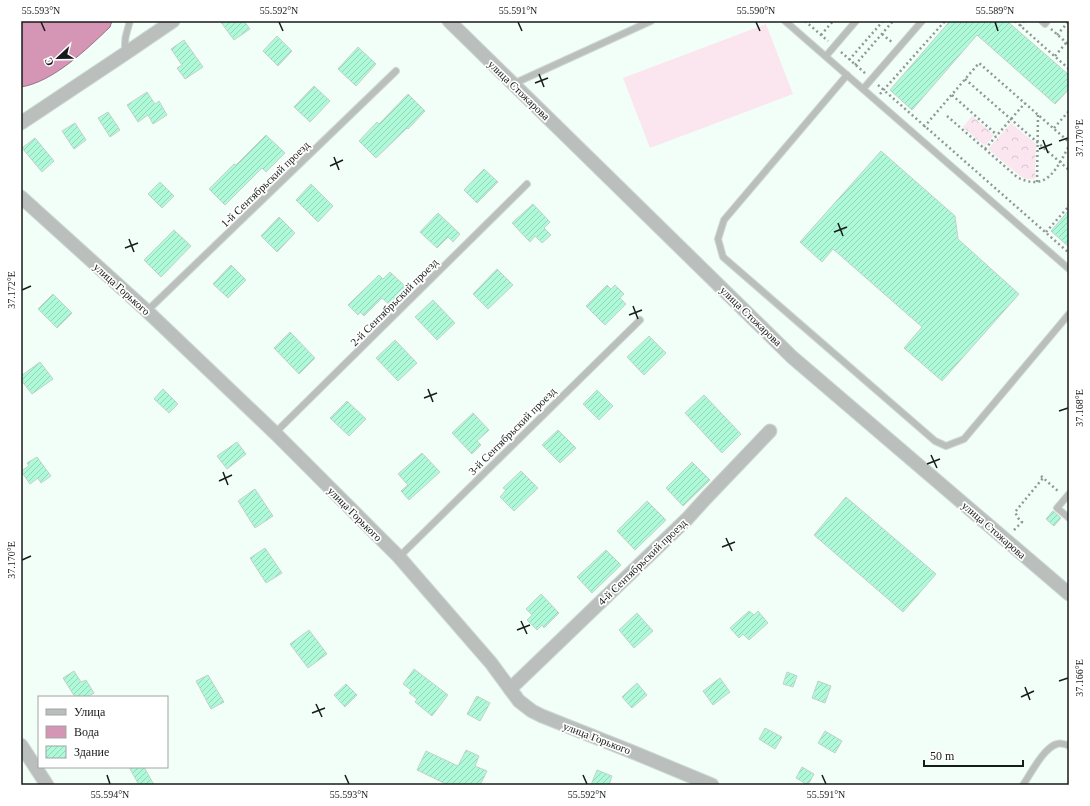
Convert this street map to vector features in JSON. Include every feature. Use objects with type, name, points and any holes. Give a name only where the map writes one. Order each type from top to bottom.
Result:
[{"type":"street","points":[[21,122],[173,21]]},
{"type":"street","name":"улица Стожарова","points":[[449,21],[792,357],[1069,594]]},
{"type":"street","name":"улица Горького","points":[[21,197],[147,311],[275,433],[398,557],[491,663],[519,701],[532,711],[712,785]]},
{"type":"street","name":"4-й Сентябрьский проезд","points":[[510,689],[687,519],[770,431]]},
{"type":"street","points":[[21,745],[46,785]]},
{"type":"lane","points":[[126,53],[125,42],[130,21]]},
{"type":"lane","points":[[513,84],[652,21]]},
{"type":"lane","points":[[785,21],[1069,269]]},
{"type":"lane","points":[[826,56],[856,21]]},
{"type":"lane","points":[[863,89],[922,21]]},
{"type":"lane","name":"1-й Сентябрьский проезд","points":[[147,311],[396,71]]},
{"type":"lane","points":[[847,75],[724,220],[718,239],[723,257],[935,441],[946,446],[964,439],[1069,314]]},
{"type":"lane","name":"2-й Сентябрьский проезд","points":[[275,433],[527,184]]},
{"type":"lane","name":"3-й Сентябрьский проезд","points":[[398,557],[640,320]]},
{"type":"lane","points":[[1067,496],[1057,508],[1069,518]]},
{"type":"lane","points":[[1023,785],[1041,756],[1049,749],[1057,744],[1066,744],[1069,746]]},
{"type":"path","points":[[805,21],[1069,253]]},
{"type":"path","points":[[812,45],[833,21]]},
{"type":"path","points":[[849,60],[883,21]]},
{"type":"path","points":[[855,65],[893,21]]},
{"type":"path","points":[[876,100],[945,21]]},
{"type":"path","points":[[1015,21],[1069,69]]},
{"type":"path","points":[[1020,26],[1024,21]]},
{"type":"path","points":[[1057,35],[1069,21]]},
{"type":"path","points":[[1045,22],[1068,44],[1055,56]]},
{"type":"path","points":[[916,135],[979,63],[1069,142]]},
{"type":"path","points":[[965,79],[1069,170]]},
{"type":"path","points":[[952,95],[997,135]]},
{"type":"path","points":[[985,149],[1025,103]]},
{"type":"path","points":[[1054,128],[1069,111]]},
{"type":"path","points":[[1036,182],[1038,115]]},
{"type":"path","points":[[947,116],[1017,177],[1023,180],[1036,182],[1044,180],[1054,172],[1069,146]]},
{"type":"path","points":[[1046,232],[1069,206]]},
{"type":"path","points":[[1005,540],[1022,522],[1015,512],[1042,477],[1067,496]]},
{"type":"green space","points":[[766,24],[793,94],[650,148],[623,78]]},
{"type":"green space","points":[[972,116],[994,135],[985,146],[963,127]]},
{"type":"green space","points":[[1011,123],[1036,144],[1035,179],[1026,179],[1020,176],[988,149]]},
{"type":"water","points":[[21,21],[112,21],[110,27],[91,45],[57,72],[33,84],[21,87]]},
{"type":"building","points":[[220,21],[244,21],[250,29],[234,40]]},
{"type":"building","points":[[950,21],[1007,21],[1069,75],[1069,89],[1055,104],[977,35],[912,110],[890,90]]},
{"type":"building","points":[[277,36],[292,51],[278,66],[263,51]]},
{"type":"building","points":[[184,40],[203,67],[185,79],[177,68],[182,65],[171,49]]},
{"type":"building","points":[[358,47],[376,64],[356,86],[338,69]]},
{"type":"building","points":[[314,86],[330,101],[310,122],[294,107]]},
{"type":"building","points":[[147,92],[155,104],[159,101],[167,115],[153,124],[148,115],[138,122],[127,105]]},
{"type":"building","points":[[408,94],[425,111],[408,129],[407,128],[376,158],[359,141],[377,122],[379,124]]},
{"type":"building","points":[[108,112],[120,130],[110,137],[98,118]]},
{"type":"building","points":[[75,123],[86,140],[74,149],[62,131]]},
{"type":"building","points":[[266,135],[285,153],[266,172],[262,168],[225,205],[209,189]]},
{"type":"building","points":[[35,138],[54,161],[42,172],[22,148]]},
{"type":"building","points":[[881,151],[955,216],[958,239],[1019,294],[942,381],[904,348],[922,327],[833,249],[822,262],[800,242]]},
{"type":"building","points":[[484,169],[498,182],[477,203],[464,190]]},
{"type":"building","points":[[160,182],[174,196],[162,208],[148,194]]},
{"type":"building","points":[[311,184],[333,206],[318,222],[296,200]]},
{"type":"building","points":[[533,204],[550,222],[544,228],[551,235],[542,243],[535,236],[530,242],[512,223]]},
{"type":"building","points":[[1069,210],[1069,247],[1051,231]]},
{"type":"building","points":[[438,213],[460,234],[453,242],[448,237],[437,248],[420,232]]},
{"type":"building","points":[[279,217],[295,233],[277,252],[261,236]]},
{"type":"building","points":[[174,230],[191,246],[161,277],[144,260]]},
{"type":"building","points":[[231,265],[246,280],[228,298],[213,284]]},
{"type":"building","points":[[497,269],[513,285],[488,309],[473,294]]},
{"type":"building","points":[[390,272],[408,289],[391,306],[382,298],[364,316],[360,312],[358,315],[348,305],[379,275],[383,279]]},
{"type":"building","points":[[607,285],[611,289],[615,285],[624,294],[620,298],[626,304],[605,325],[586,306]]},
{"type":"building","points":[[53,294],[72,313],[57,328],[38,309]]},
{"type":"building","points":[[433,300],[455,323],[437,340],[415,317]]},
{"type":"building","points":[[290,332],[315,358],[299,374],[274,348]]},
{"type":"building","points":[[649,336],[666,353],[644,375],[627,357]]},
{"type":"building","points":[[395,340],[417,363],[398,381],[376,358]]},
{"type":"building","points":[[40,362],[53,379],[32,394],[21,380],[21,376]]},
{"type":"building","points":[[163,389],[178,404],[169,413],[154,399]]},
{"type":"building","points":[[597,390],[613,406],[599,420],[583,404]]},
{"type":"building","points":[[704,395],[741,434],[722,453],[685,413]]},
{"type":"building","points":[[347,401],[366,419],[349,436],[330,418]]},
{"type":"building","points":[[473,413],[489,430],[477,441],[481,445],[472,454],[452,433]]},
{"type":"building","points":[[558,430],[576,448],[560,463],[542,445]]},
{"type":"building","points":[[237,442],[246,454],[227,469],[217,456]]},
{"type":"building","points":[[422,453],[440,472],[409,500],[401,491],[408,485],[398,474]]},
{"type":"building","points":[[37,457],[51,476],[41,483],[38,478],[30,484],[21,471],[29,466],[27,463]]},
{"type":"building","points":[[692,462],[710,480],[683,506],[666,488]]},
{"type":"building","points":[[521,471],[538,488],[514,511],[500,497],[506,490],[503,488]]},
{"type":"building","points":[[255,489],[273,516],[255,528],[238,501]]},
{"type":"building","points":[[846,497],[936,574],[903,612],[814,535]]},
{"type":"building","points":[[647,501],[666,520],[635,550],[617,531]]},
{"type":"building","points":[[1053,511],[1061,518],[1054,526],[1046,519]]},
{"type":"building","points":[[265,548],[282,573],[266,583],[250,558]]},
{"type":"building","points":[[606,550],[621,565],[592,593],[577,577]]},
{"type":"building","points":[[541,594],[559,613],[544,628],[542,625],[537,630],[527,620],[532,615],[526,609]]},
{"type":"building","points":[[749,611],[754,615],[758,611],[768,623],[749,640],[743,634],[739,638],[730,628]]},
{"type":"building","points":[[637,613],[653,631],[634,648],[619,630]]},
{"type":"building","points":[[309,630],[327,654],[308,668],[290,644]]},
{"type":"building","points":[[414,669],[448,695],[432,716],[415,702],[417,699],[409,693],[411,690],[403,684]]},
{"type":"building","points":[[74,671],[81,682],[86,680],[94,693],[89,696],[74,696],[63,678]]},
{"type":"building","points":[[787,672],[797,676],[793,687],[783,684]]},
{"type":"building","points":[[208,675],[224,702],[211,709],[196,681]]},
{"type":"building","points":[[720,678],[730,692],[713,705],[703,691]]},
{"type":"building","points":[[818,681],[831,686],[825,703],[812,698]]},
{"type":"building","points":[[637,683],[647,695],[632,708],[622,697]]},
{"type":"building","points":[[346,684],[357,695],[345,707],[334,695]]},
{"type":"building","points":[[477,696],[490,703],[480,721],[467,714]]},
{"type":"building","points":[[765,728],[782,737],[775,749],[759,739]]},
{"type":"building","points":[[825,731],[842,741],[835,753],[818,743]]},
{"type":"building","points":[[466,750],[479,756],[475,766],[487,771],[480,785],[448,785],[417,770],[426,751],[458,766]]},
{"type":"building","points":[[802,767],[814,774],[808,785],[796,778]]},
{"type":"building","points":[[130,768],[145,768],[154,785],[139,785]]},
{"type":"building","points":[[597,770],[612,776],[609,785],[591,785]]}]
